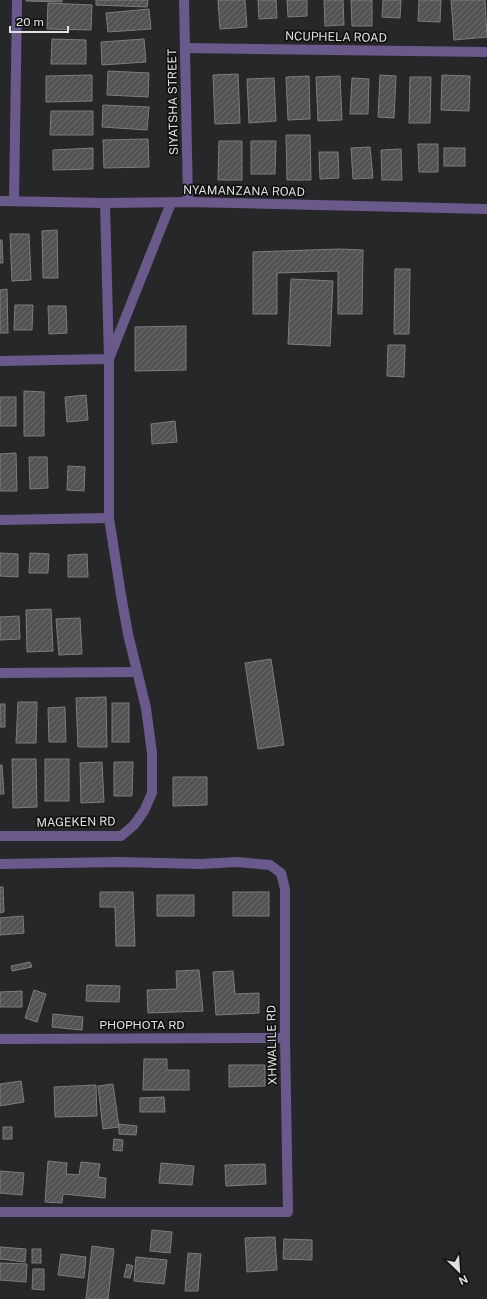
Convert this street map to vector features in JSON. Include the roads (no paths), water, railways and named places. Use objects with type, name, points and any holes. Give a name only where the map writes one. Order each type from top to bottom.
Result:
[{"type":"street","points":[[14,201],[17,0]]},
{"type":"street","name":"SIYATSHA STREET","points":[[184,0],[188,202]]},
{"type":"street","name":"NCUPHELA ROAD","points":[[185,48],[487,52]]},
{"type":"street","name":"NYAMANZANA ROAD","points":[[0,201],[104,204],[188,202],[487,209]]},
{"type":"street","points":[[0,361],[109,359],[171,203]]},
{"type":"street","name":"MAGEKEN RD","points":[[0,836],[121,836],[134,825],[144,811],[152,793],[152,753],[146,708],[121,595],[109,518],[109,359],[104,204]]},
{"type":"street","points":[[0,520],[109,518]]},
{"type":"street","points":[[0,673],[138,672]]},
{"type":"street","name":"XHWALILE RD","points":[[0,864],[120,862],[200,864],[237,862],[270,865],[281,873],[285,889],[285,1038],[288,1212],[0,1212]]},
{"type":"street","name":"PHOPHOTA RD","points":[[0,1039],[285,1038]]}]
